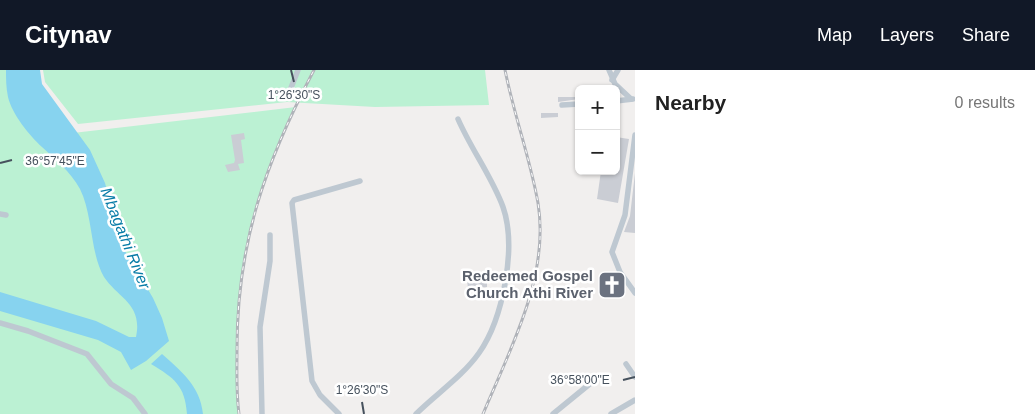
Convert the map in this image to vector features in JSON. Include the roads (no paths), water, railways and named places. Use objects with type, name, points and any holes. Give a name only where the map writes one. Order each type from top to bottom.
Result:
[{"type":"street","points":[[287,98],[298,70]]},
{"type":"street","points":[[609,70],[612,80],[633,99]]},
{"type":"street","points":[[612,80],[618,70]]},
{"type":"street","points":[[620,101],[633,99]]},
{"type":"street","points":[[562,105],[575,104]]},
{"type":"street","points":[[416,414],[464,370],[479,352],[495,321],[506,267],[507,234],[503,208],[458,119]]},
{"type":"street","points":[[635,135],[626,215],[612,252],[620,272],[635,293]]},
{"type":"street","points":[[339,414],[320,395],[312,381],[292,203],[294,200],[360,181]]},
{"type":"street","points":[[262,414],[260,327],[270,261],[270,235]]},
{"type":"street","points":[[0,323],[87,354],[112,384],[133,398],[145,414]]},
{"type":"street","points":[[626,364],[635,377]]},
{"type":"street","points":[[553,414],[597,378]]},
{"type":"street","points":[[611,414],[635,400]]},
{"type":"water","points":[[6,70],[40,70],[42,84],[90,150],[105,183],[122,246],[153,298],[162,318],[169,341],[146,361],[131,370],[121,352],[98,340],[0,311],[0,292],[96,321],[129,337],[136,337],[137,326],[133,309],[104,277],[99,267],[87,210],[80,189],[67,171],[32,137],[17,117],[8,97]]},
{"type":"water","points":[[162,354],[194,387],[203,414],[187,414],[184,396],[177,383],[151,364]]},
{"type":"railway","points":[[239,414],[237,398],[238,310],[248,239],[268,171],[281,138],[314,70]]},
{"type":"railway","points":[[483,414],[525,312],[538,258],[540,230],[535,186],[505,70]]},
{"type":"place","name":"Redeemed Gospel Church Athi River","points":[[612,285]]},
{"type":"water label","name":"Mbagathi River","points":[[126,238]]}]
